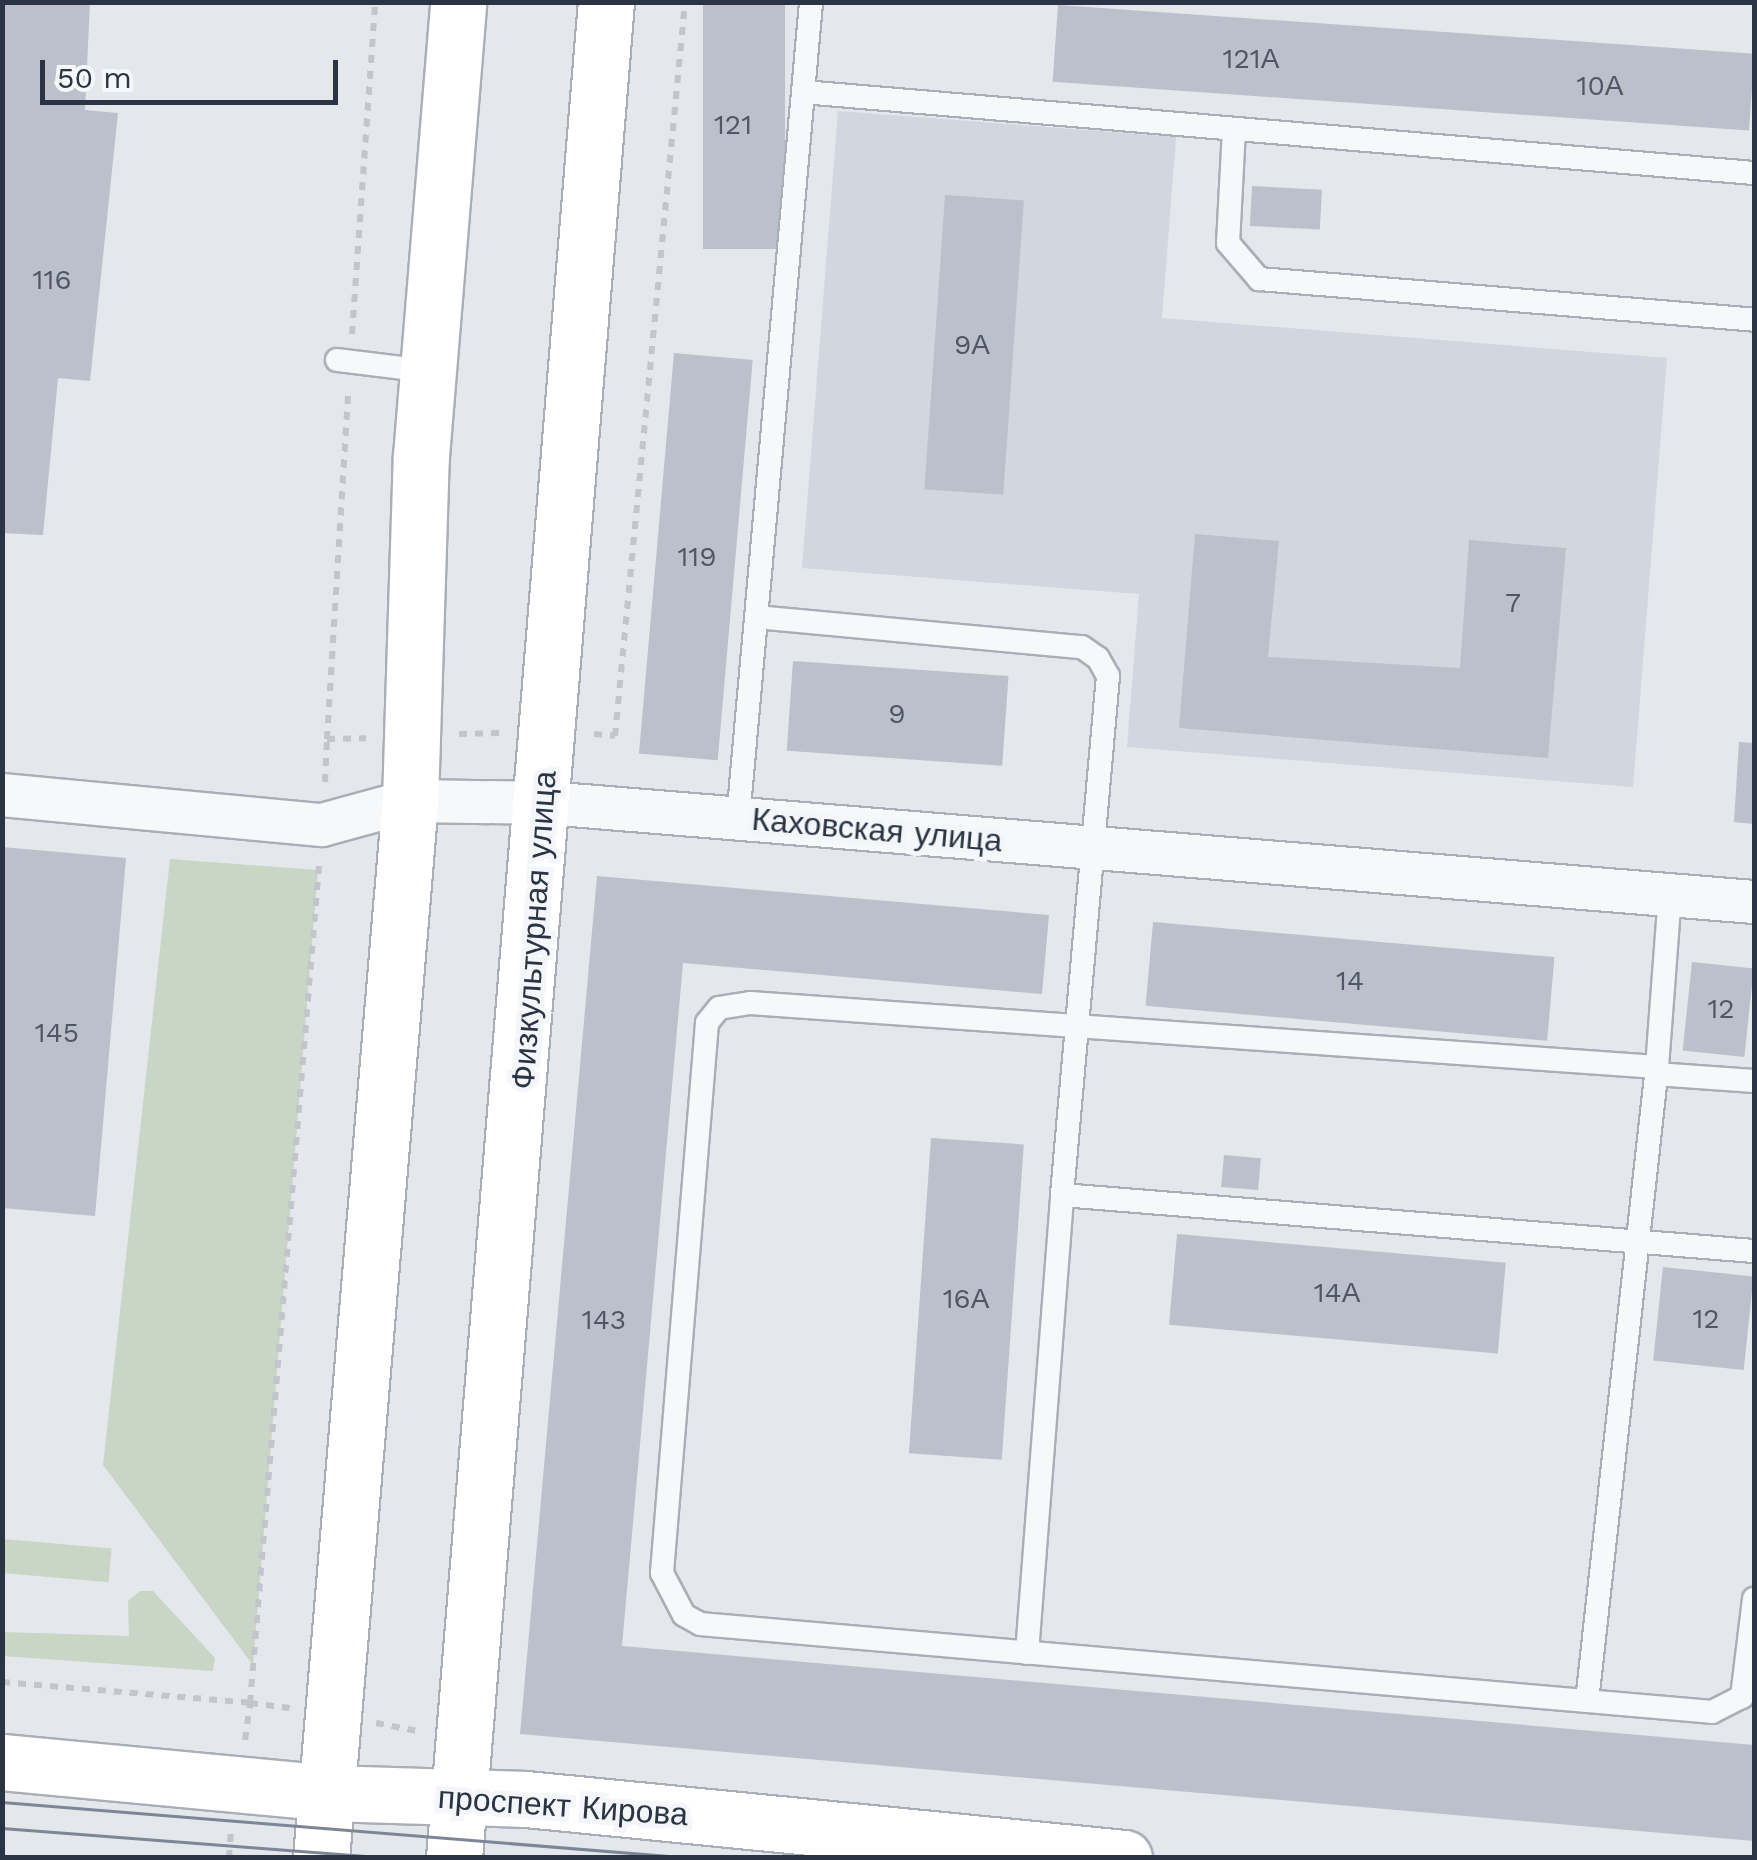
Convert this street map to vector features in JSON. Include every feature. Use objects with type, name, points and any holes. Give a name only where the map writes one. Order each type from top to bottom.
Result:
[{"type":"main road","points":[[322,1858],[410,801],[427,371],[458,2]]},
{"type":"main road","name":"Физкультурная улица","points":[[454,1858],[547,803],[606,2]]},
{"type":"main road","name":"проспект Кирова","points":[[2,1762],[327,1792],[460,1796],[1124,1858]]},
{"type":"street","name":"Каховская улица","points":[[2,795],[322,825],[410,801],[547,803],[1754,902]]},
{"type":"lane","points":[[738,818],[812,2]]},
{"type":"lane","points":[[803,92],[1754,172]]},
{"type":"lane","points":[[1234,128],[1228,243],[1259,280],[1754,320]]},
{"type":"lane","points":[[336,360],[427,371]]},
{"type":"lane","points":[[756,617],[1082,646],[1108,676],[1027,1653]]},
{"type":"lane","points":[[1587,1701],[1656,1070],[1670,895]]},
{"type":"lane","points":[[1754,1081],[1656,1070],[1076,1026],[719,1008],[708,1023],[664,1554],[670,1599],[700,1624],[1587,1701],[1728,1709],[1746,1684],[1754,1599]]},
{"type":"lane","points":[[1062,1195],[1754,1251]]},
{"type":"path","points":[[2,1682],[250,1703]]},
{"type":"shaded area","points":[[838,111],[1176,137],[1162,318],[1667,358],[1633,787],[1127,747],[1139,594],[802,568]]},
{"type":"green space","points":[[170,859],[318,870],[253,1665],[103,1465]]},
{"type":"green space","points":[[3,1539],[112,1548],[109,1582],[2,1573]]},
{"type":"green space","points":[[140,1591],[153,1591],[215,1658],[213,1671],[3,1656],[3,1632],[129,1636],[128,1601]]},
{"type":"building","points":[[2,2],[90,2],[85,110],[118,113],[90,381],[58,378],[43,535],[2,533]]},
{"type":"building","points":[[703,2],[785,2],[785,249],[703,249]]},
{"type":"building","points":[[1058,5],[1754,54],[1749,131],[1053,82]]},
{"type":"building","points":[[1252,186],[1322,190],[1320,230],[1250,226]]},
{"type":"building","points":[[945,195],[1024,201],[1003,495],[924,489]]},
{"type":"building","points":[[674,353],[753,360],[718,760],[639,753]]},
{"type":"building","points":[[1195,534],[1279,541],[1268,657],[1460,668],[1469,540],[1566,548],[1548,758],[1179,728]]},
{"type":"building","points":[[793,661],[1008,676],[1002,766],[787,751]]},
{"type":"building","points":[[1739,742],[1754,743],[1754,824],[1734,822]]},
{"type":"building","points":[[2,847],[126,858],[95,1216],[2,1208]]},
{"type":"building","points":[[597,876],[1049,915],[1042,994],[683,963],[622,1646],[1754,1745],[1754,1841],[520,1734]]},
{"type":"building","points":[[1153,922],[1554,957],[1547,1041],[1146,1006]]},
{"type":"building","points":[[1692,962],[1754,968],[1744,1057],[1683,1051]]},
{"type":"building","points":[[931,1138],[1024,1144],[1002,1460],[909,1453]]},
{"type":"building","points":[[1224,1155],[1261,1158],[1258,1190],[1221,1187]]},
{"type":"building","points":[[1177,1234],[1506,1263],[1498,1353],[1169,1325]]},
{"type":"building","points":[[1663,1267],[1754,1277],[1744,1370],[1653,1360]]},
{"type":"tram line","points":[[2,1802],[693,1858]]},
{"type":"tram line","points":[[2,1828],[388,1858]]}]
